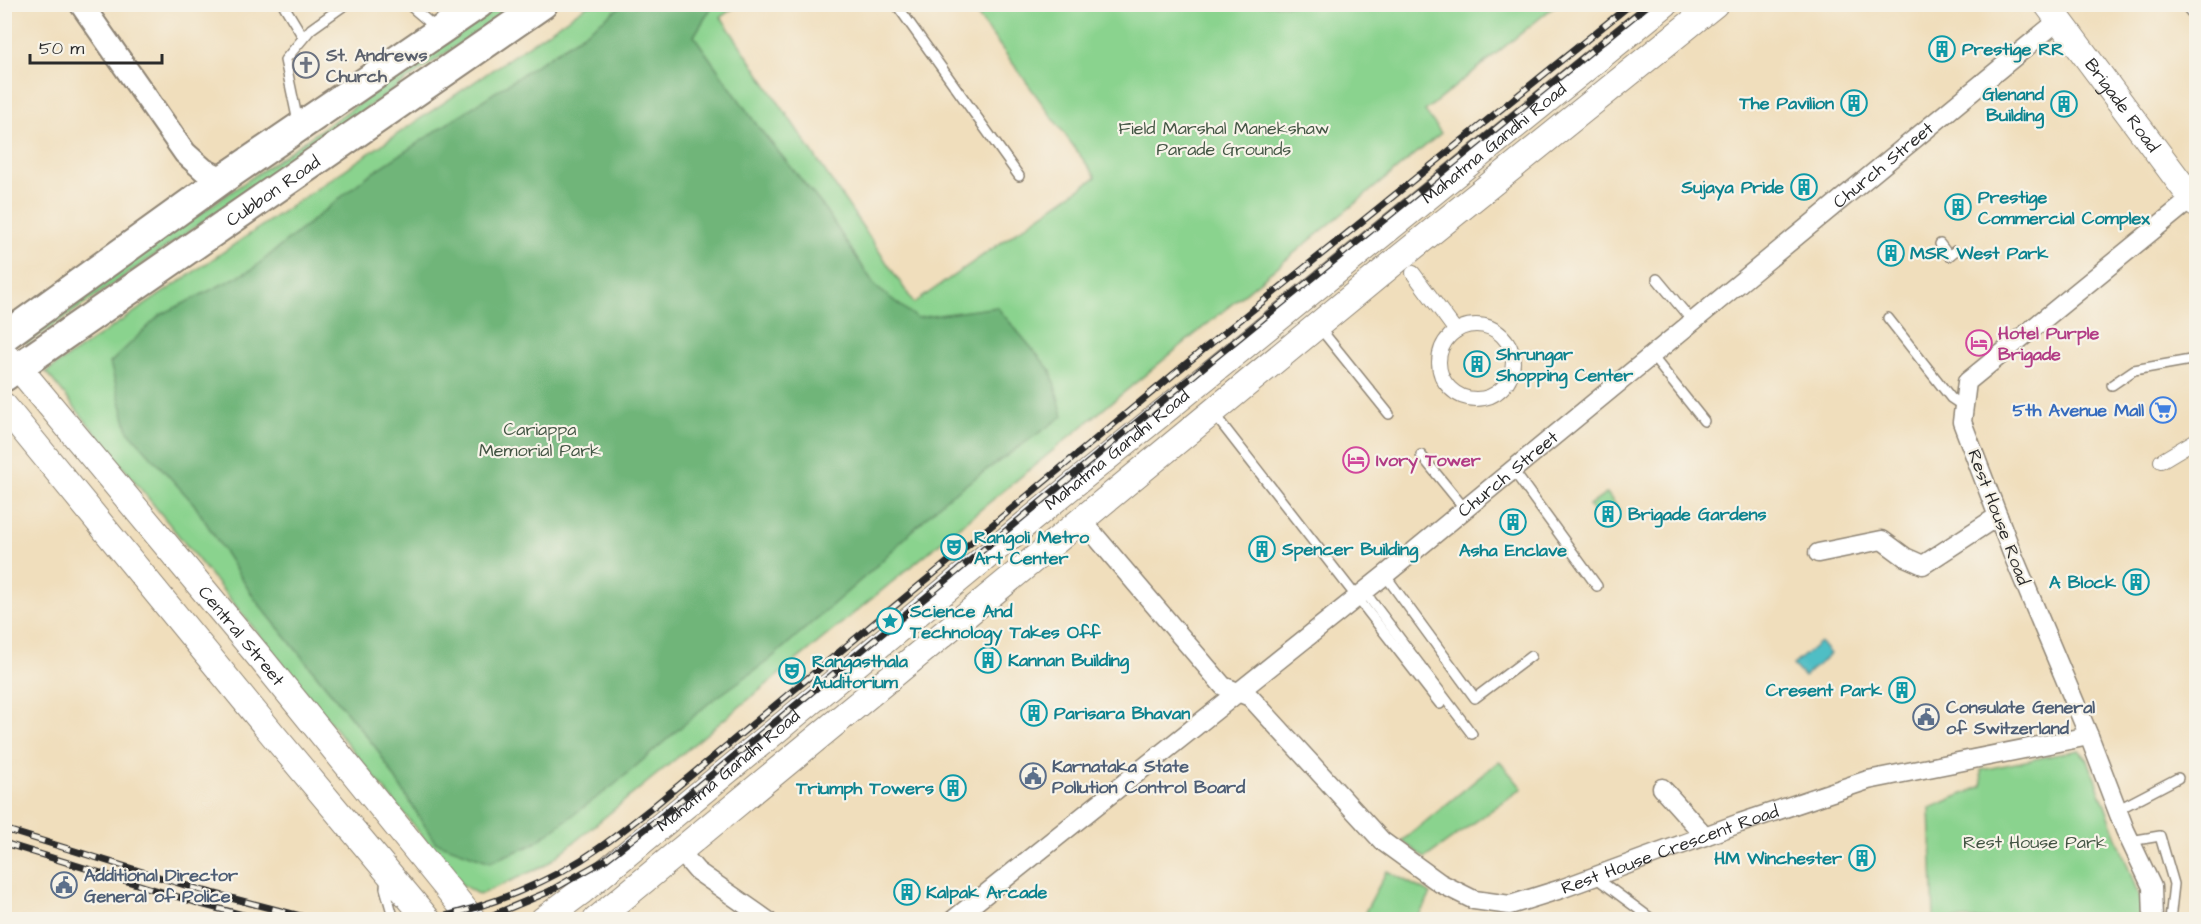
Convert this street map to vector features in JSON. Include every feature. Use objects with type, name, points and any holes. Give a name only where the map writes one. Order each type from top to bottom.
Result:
[{"type":"main road","name":"Cubbon Road","points":[[4,337],[223,179],[478,4]]},
{"type":"main road","name":"Cubbon Road","points":[[9,366],[543,4]]},
{"type":"main road","name":"Mahatma Gandhi Road","points":[[543,920],[582,891],[1079,480],[1665,4]]},
{"type":"main road","name":"Mahatma Gandhi Road","points":[[596,920],[1081,519],[1715,4]]},
{"type":"main road","name":"Brigade Road","points":[[2053,12],[2195,199]]},
{"type":"main road","name":"Central Street","points":[[9,366],[262,660],[473,920]]},
{"type":"main road","name":"Central Street","points":[[4,406],[428,920]]},
{"type":"main road","points":[[232,684],[262,660]]},
{"type":"street","points":[[81,4],[185,153],[204,170],[223,179]]},
{"type":"street","points":[[2191,5],[2196,11]]},
{"type":"street","name":"Church Street","points":[[953,920],[1514,470],[1693,322],[2053,12]]},
{"type":"street","name":"Rest House Road","points":[[2153,920],[2152,887],[2117,810],[1962,422],[1967,382],[2195,199]]},
{"type":"street","points":[[1413,273],[1456,331]]},
{"type":"street","points":[[1478,325],[1490,327],[1501,334],[1509,344],[1513,356],[1513,369],[1500,390],[1479,399],[1467,398],[1448,386],[1439,365],[1440,353],[1445,342],[1456,331],[1478,325]]},
{"type":"street","points":[[2161,461],[2196,440]]},
{"type":"street","points":[[1818,553],[1882,540],[1905,557],[1923,565],[1998,516]]},
{"type":"street","name":"Rest House Crescent Road","points":[[1081,519],[1222,686],[1250,697],[1382,841],[1448,887],[1474,900],[1510,905],[1868,780],[2089,736]]},
{"type":"street","points":[[1662,788],[1705,836]]},
{"type":"street","points":[[679,850],[697,871],[767,920]]},
{"type":"lane","points":[[283,4],[303,37]]},
{"type":"lane","points":[[299,128],[285,60],[303,37],[345,4]]},
{"type":"lane","points":[[408,4],[439,32]]},
{"type":"lane","points":[[896,4],[1019,176]]},
{"type":"lane","points":[[1940,244],[1949,256],[1955,251]]},
{"type":"lane","points":[[1657,279],[1693,322]]},
{"type":"lane","points":[[1888,318],[1951,398],[1963,406]]},
{"type":"lane","points":[[1318,326],[1389,414]]},
{"type":"lane","points":[[1652,356],[1704,421]]},
{"type":"lane","points":[[2112,385],[2134,370],[2196,359]]},
{"type":"lane","points":[[1213,412],[1472,734]]},
{"type":"lane","points":[[1421,455],[1465,508]]},
{"type":"lane","points":[[1514,470],[1597,586]]},
{"type":"lane","points":[[1385,575],[1475,698],[1531,656]]},
{"type":"lane","points":[[1361,594],[1440,704]]},
{"type":"lane","points":[[2117,810],[2178,778]]},
{"type":"lane","points":[[2130,841],[2160,836],[2174,884],[2170,920]]},
{"type":"lane","points":[[387,871],[384,884],[394,920]]},
{"type":"lane","points":[[1595,876],[1653,920]]},
{"type":"green space","points":[[502,5],[515,5],[27,344],[22,336]]},
{"type":"green space","name":"Cariappa Memorial Park","points":[[588,5],[738,5],[721,17],[914,303],[1096,177],[970,5],[1556,5],[1425,111],[1441,133],[546,865],[479,895],[461,884],[46,372]]},
{"type":"green space","name":"Cariappa Memorial Park","points":[[623,5],[713,5],[694,36],[759,128],[822,205],[876,287],[917,318],[997,307],[1051,371],[1063,416],[944,500],[870,572],[768,661],[709,703],[614,785],[532,845],[490,862],[435,842],[376,748],[254,598],[194,504],[128,431],[110,363],[160,315],[251,270],[366,177],[582,35]]},
{"type":"green space","points":[[1607,493],[1619,510],[1601,523],[1589,506]]},
{"type":"green space","name":"Rest House Park","points":[[2079,750],[2088,760],[2144,910],[2142,919],[1934,919],[1930,808],[1982,786],[1981,770]]},
{"type":"green space","points":[[1499,761],[1522,788],[1425,858],[1402,841]]},
{"type":"green space","points":[[1387,871],[1431,894],[1417,919],[1378,919],[1365,912]]},
{"type":"water","points":[[1820,642],[1830,654],[1804,677],[1793,665]]},
{"type":"railway","points":[[429,920],[495,901],[539,883],[580,861],[620,833],[1204,349],[1631,4]]},
{"type":"railway","points":[[481,920],[548,892],[605,860],[662,816],[1212,360],[1649,4]]},
{"type":"railway","points":[[4,829],[204,891],[312,919],[327,920]]},
{"type":"railway","points":[[4,843],[201,904],[262,920]]},
{"type":"place","name":"Prestige RR","points":[[1942,49]]},
{"type":"place","name":"St. Andrews Church","points":[[306,65]]},
{"type":"place","name":"The Pavilion","points":[[1854,103]]},
{"type":"place","name":"Glenand Building","points":[[2064,104]]},
{"type":"place","name":"Sujaya Pride","points":[[1804,187]]},
{"type":"place","name":"Prestige Commercial Complex","points":[[1958,207]]},
{"type":"place","name":"MSR West Park","points":[[1891,253]]},
{"type":"place","name":"Hotel Purple Brigade","points":[[1979,343]]},
{"type":"place","name":"Shrungar Shopping Center","points":[[1477,364]]},
{"type":"place","name":"5th Avenue Mall","points":[[2163,410]]},
{"type":"place","name":"Ivory Tower","points":[[1356,460]]},
{"type":"place","name":"Brigade Gardens","points":[[1608,514]]},
{"type":"place","name":"Asha Enclave","points":[[1513,522]]},
{"type":"place","name":"Rangoli Metro Art Center","points":[[954,547]]},
{"type":"place","name":"Spencer Building","points":[[1262,549]]},
{"type":"place","name":"A Block","points":[[2136,582]]},
{"type":"place","name":"Science And Technology Takes Off","points":[[890,621]]},
{"type":"place","name":"Kannan Building","points":[[988,660]]},
{"type":"place","name":"Rangasthala Auditorium","points":[[792,671]]},
{"type":"place","name":"Cresent Park","points":[[1902,690]]},
{"type":"place","name":"Parisara Bhavan","points":[[1034,713]]},
{"type":"place","name":"Consulate General of Switzerland","points":[[1926,717]]},
{"type":"place","name":"Karnataka State Pollution Control Board","points":[[1033,776]]},
{"type":"place","name":"Triumph Towers","points":[[953,788]]},
{"type":"place","name":"HM Winchester","points":[[1862,858]]},
{"type":"place","name":"Additional Director General of Police","points":[[64,885]]},
{"type":"place","name":"Kalpak Arcade","points":[[907,892]]},
{"type":"park label","name":"Field Marshal Manekshaw Parade Grounds","points":[[1224,138]]}]
